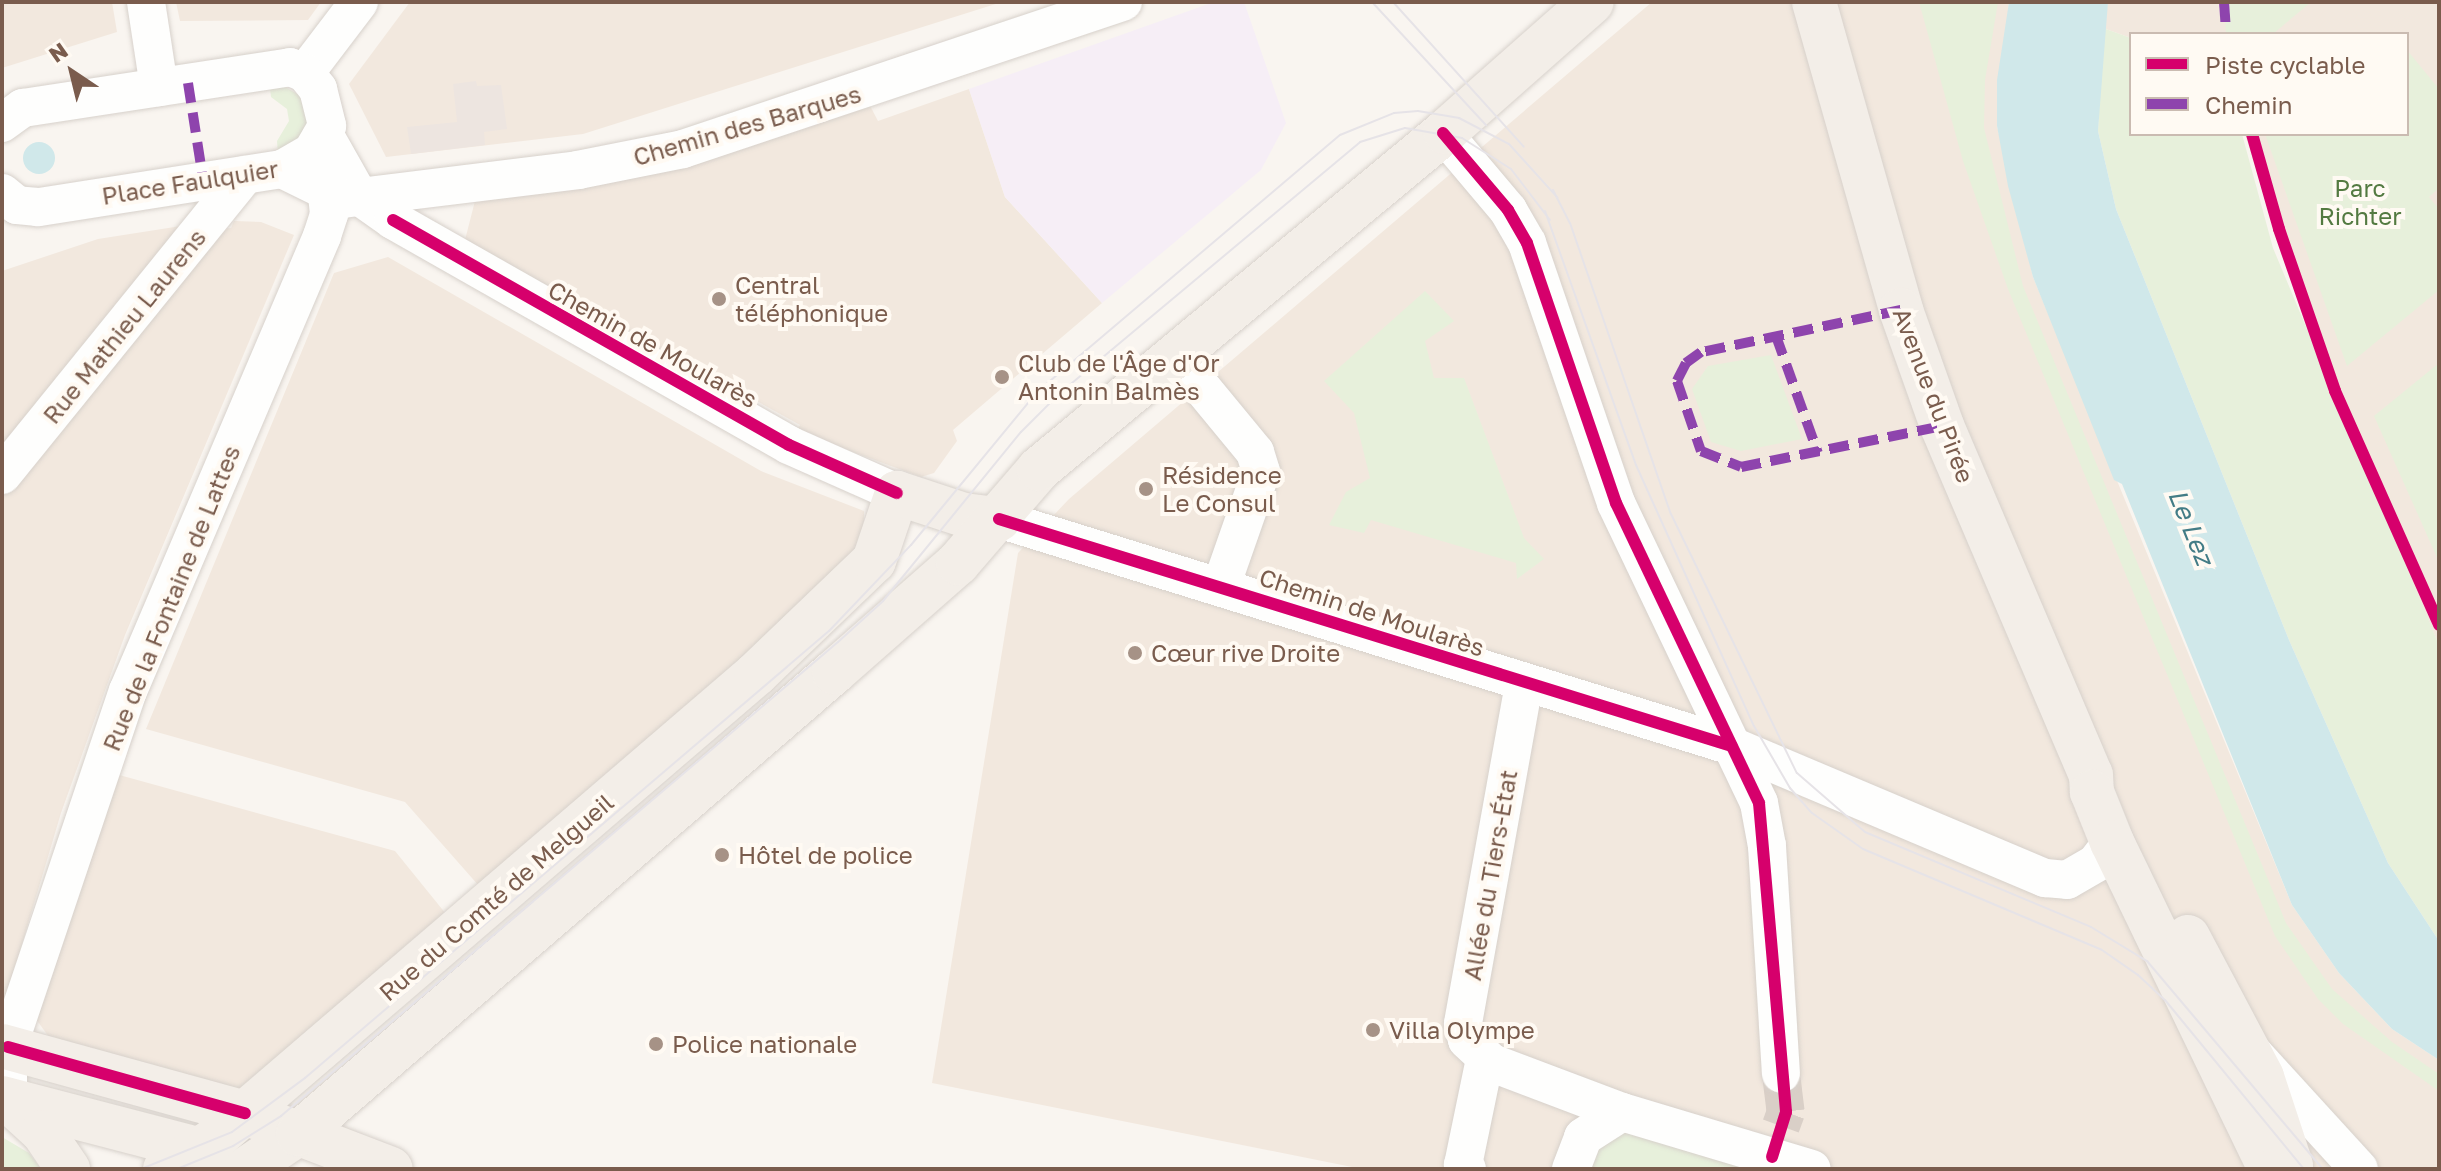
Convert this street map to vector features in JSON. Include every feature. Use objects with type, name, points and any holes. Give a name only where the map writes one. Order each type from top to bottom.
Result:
[{"type":"main road","name":"Rue du Comté de Melgueil","points":[[258,1167],[958,563],[1039,469],[1443,133],[1592,2]]},
{"type":"main road","name":"Avenue du Pirée","points":[[1814,2],[1901,310],[1942,426],[2091,775],[2092,792],[2112,842],[2270,1169]]},
{"type":"main road","name":"Rue du Comté de Melgueil","points":[[181,1160],[245,1113],[756,674],[860,578],[874,561],[897,493]]},
{"type":"main road","name":"Chemin de Moularès","points":[[897,493],[964,515],[999,519]]},
{"type":"main road","name":"Avenue du Pirée","points":[[2091,775],[2105,784],[2249,1049]]},
{"type":"main road","points":[[5,1046],[245,1113],[392,1169]]},
{"type":"main road","points":[[2249,1049],[2276,1108],[2292,1169]]},
{"type":"main road","points":[[352,1086],[362,1120],[392,1169]]},
{"type":"main road","points":[[5,1099],[181,1160],[258,1167]]},
{"type":"main road","points":[[5,1099],[43,1132],[68,1169]]},
{"type":"street","points":[[146,2],[159,87]]},
{"type":"street","points":[[305,73],[359,2]]},
{"type":"street","name":"Chemin des Barques","points":[[343,195],[578,170],[683,149],[1123,2]]},
{"type":"street","points":[[2,123],[23,108],[290,67],[305,73],[324,103],[324,134]]},
{"type":"street","points":[[1443,133],[1508,210],[1527,243],[1616,503],[1759,803],[1767,846],[1781,1074]]},
{"type":"street","name":"Chemin de Moularès","points":[[324,134],[343,195]]},
{"type":"street","name":"Place Faulquier","points":[[2,193],[17,205],[38,207],[282,169],[312,152],[324,134]]},
{"type":"street","name":"Chemin de Moularès","points":[[282,169],[343,195],[789,445],[897,493]]},
{"type":"street","name":"Rue Mathieu Laurens","points":[[2,475],[245,175]]},
{"type":"street","name":"Rue de la Fontaine de Lattes","points":[[5,1099],[5,1046],[128,691],[329,214],[343,195]]},
{"type":"street","points":[[1175,355],[1255,452],[1261,472],[1221,586]]},
{"type":"street","name":"Chemin de Moularès","points":[[999,519],[1732,746],[2045,878],[2067,880],[2096,863],[2112,842]]},
{"type":"street","name":"Allée du Tiers-État","points":[[1485,1059],[1467,1040],[1463,1024],[1524,684]]},
{"type":"street","name":"Avenue du Pirée","points":[[2249,1049],[2359,1169]]},
{"type":"street","points":[[1467,1169],[1463,1165],[1485,1059],[1622,1112],[1777,1142],[1812,1169]]},
{"type":"street","points":[[1571,1169],[1583,1137],[1622,1112]]},
{"type":"shaded area","points":[[2,2],[112,2],[117,32],[2,68]]},
{"type":"shaded area","points":[[176,2],[321,2],[308,20],[180,21]]},
{"type":"shaded area","points":[[410,2],[1002,2],[583,134],[386,157],[349,84]]},
{"type":"shaded area","points":[[1214,2],[1244,2],[1286,123],[1261,170],[1102,303],[1005,197],[969,89]]},
{"type":"shaded area","points":[[1652,2],[2009,2],[1997,126],[2033,277],[2292,905],[2339,973],[2392,1029],[2439,1060],[2439,1169],[1362,1169],[932,1083],[1018,553],[1069,499]]},
{"type":"shaded area","points":[[2108,2],[2439,2],[2439,645],[2316,358],[2246,136],[2409,136],[2409,32],[2129,32],[2129,37],[2103,28]]},
{"type":"shaded area","points":[[476,81],[477,86],[501,85],[507,129],[484,132],[485,145],[411,154],[407,127],[457,122],[453,84]]},
{"type":"shaded area","points":[[969,89],[1005,197],[1102,303],[953,430],[957,441],[934,473],[921,477],[796,431],[800,425],[465,240],[476,197],[865,96],[878,121]]},
{"type":"shaded area","points":[[234,221],[261,222],[294,235],[125,635],[61,813],[2,1011],[2,271],[98,239],[181,226],[186,231],[231,228]]},
{"type":"shaded area","points":[[388,257],[761,471],[864,511],[864,541],[844,569],[479,886],[405,802],[146,729],[334,273]]},
{"type":"shaded area","points":[[112,773],[395,851],[446,914],[243,1090],[51,1040],[36,1019]]},
{"type":"green space","points":[[1919,2],[1998,2],[1985,80],[1984,128],[2023,286],[2286,923],[2332,989],[2392,1042],[2439,1074],[2439,1091],[2343,1024],[2318,999],[2275,936],[2008,289],[1963,161]]},
{"type":"green space","points":[[2224,2],[2311,2],[2275,32],[2226,32]]},
{"type":"green space","points":[[2103,28],[2129,37],[2129,136],[2243,136],[2273,248],[2439,645],[2439,941],[2388,863],[2289,640],[2116,209],[2098,131]]},
{"type":"green space","name":"Parc Richter","points":[[2409,52],[2439,89],[2439,188],[2429,197],[2439,209],[2439,290],[2347,366],[2266,136],[2409,136]]},
{"type":"green space","points":[[280,84],[299,95],[309,121],[305,138],[278,154],[277,141],[289,121],[287,109],[271,97],[270,88]]},
{"type":"green space","points":[[1425,291],[1454,321],[1425,341],[1434,378],[1464,378],[1524,538],[1544,559],[1517,579],[1516,563],[1371,520],[1364,533],[1329,525],[1346,492],[1370,478],[1354,413],[1324,381]]},
{"type":"green space","points":[[1771,355],[1802,439],[1741,451],[1711,442],[1692,389],[1708,366]]},
{"type":"green space","points":[[2439,363],[2439,562],[2374,416]]},
{"type":"green space","points":[[1612,1129],[1779,1169],[1585,1169]]},
{"type":"green space","points":[[2,1137],[29,1153],[41,1169],[2,1169]]},
{"type":"water","name":"Le Lez","points":[[2009,2],[2108,2],[2098,131],[2116,209],[2289,640],[2388,863],[2439,941],[2439,1060],[2392,1029],[2339,973],[2292,905],[2122,484],[2114,480],[2033,277],[2008,186],[1997,126],[1997,80]]},
{"type":"water","points":[[39,142],[50,147],[55,158],[50,169],[39,174],[28,169],[23,158],[28,147]]},
{"type":"tunnel","points":[[1781,1074],[1786,1112],[1781,1126]]},
{"type":"tram line","points":[[1372,2],[1486,125]]},
{"type":"tram line","points":[[1393,2],[1524,147]]},
{"type":"tram line","points":[[141,1169],[232,1132],[305,1078],[829,631],[911,545],[1038,391],[1340,135],[1394,113],[1418,111],[1459,118],[1509,144],[1557,197]]},
{"type":"tram line","points":[[177,1169],[233,1146],[281,1116],[838,642],[883,601],[1021,432],[1060,393],[1360,142],[1405,128],[1462,138],[1511,169],[1550,220]]},
{"type":"tram line","points":[[1553,190],[1570,223],[1671,514],[1797,773],[1865,832],[2091,927],[2147,961],[2323,1169]]},
{"type":"tram line","points":[[1545,211],[1636,465],[1754,726],[1790,788],[1812,813],[1863,849],[2102,950],[2138,975],[2165,1000],[2304,1169]]},
{"type":"marked path","points":[[2224,2],[2226,32]]},
{"type":"marked path","points":[[188,83],[203,179]]},
{"type":"marked path","points":[[1901,310],[1701,352],[1686,363],[1677,381],[1701,451],[1741,467],[1942,426]]},
{"type":"marked path","points":[[1776,336],[1818,453]]},
{"type":"cycle path","points":[[1443,133],[1508,210],[1527,243],[1616,503],[1759,803],[1786,1112],[1772,1157]]},
{"type":"cycle path","points":[[2253,136],[2279,229],[2335,391],[2439,625]]},
{"type":"cycle path","points":[[393,220],[789,445],[897,493]]},
{"type":"cycle path","points":[[999,519],[1732,746]]},
{"type":"cycle path","points":[[8,1047],[245,1113]]},
{"type":"place","name":"Central téléphonique","points":[[719,299]]},
{"type":"place","name":"Club de l'Âge d'Or Antonin Balmès","points":[[1002,377]]},
{"type":"place","name":"Résidence Le Consul","points":[[1146,489]]},
{"type":"place","name":"Cœur rive Droite","points":[[1135,653]]},
{"type":"place","name":"Hôtel de police","points":[[722,855]]},
{"type":"place","name":"Villa Olympe","points":[[1373,1030]]},
{"type":"place","name":"Police nationale","points":[[656,1044]]}]
